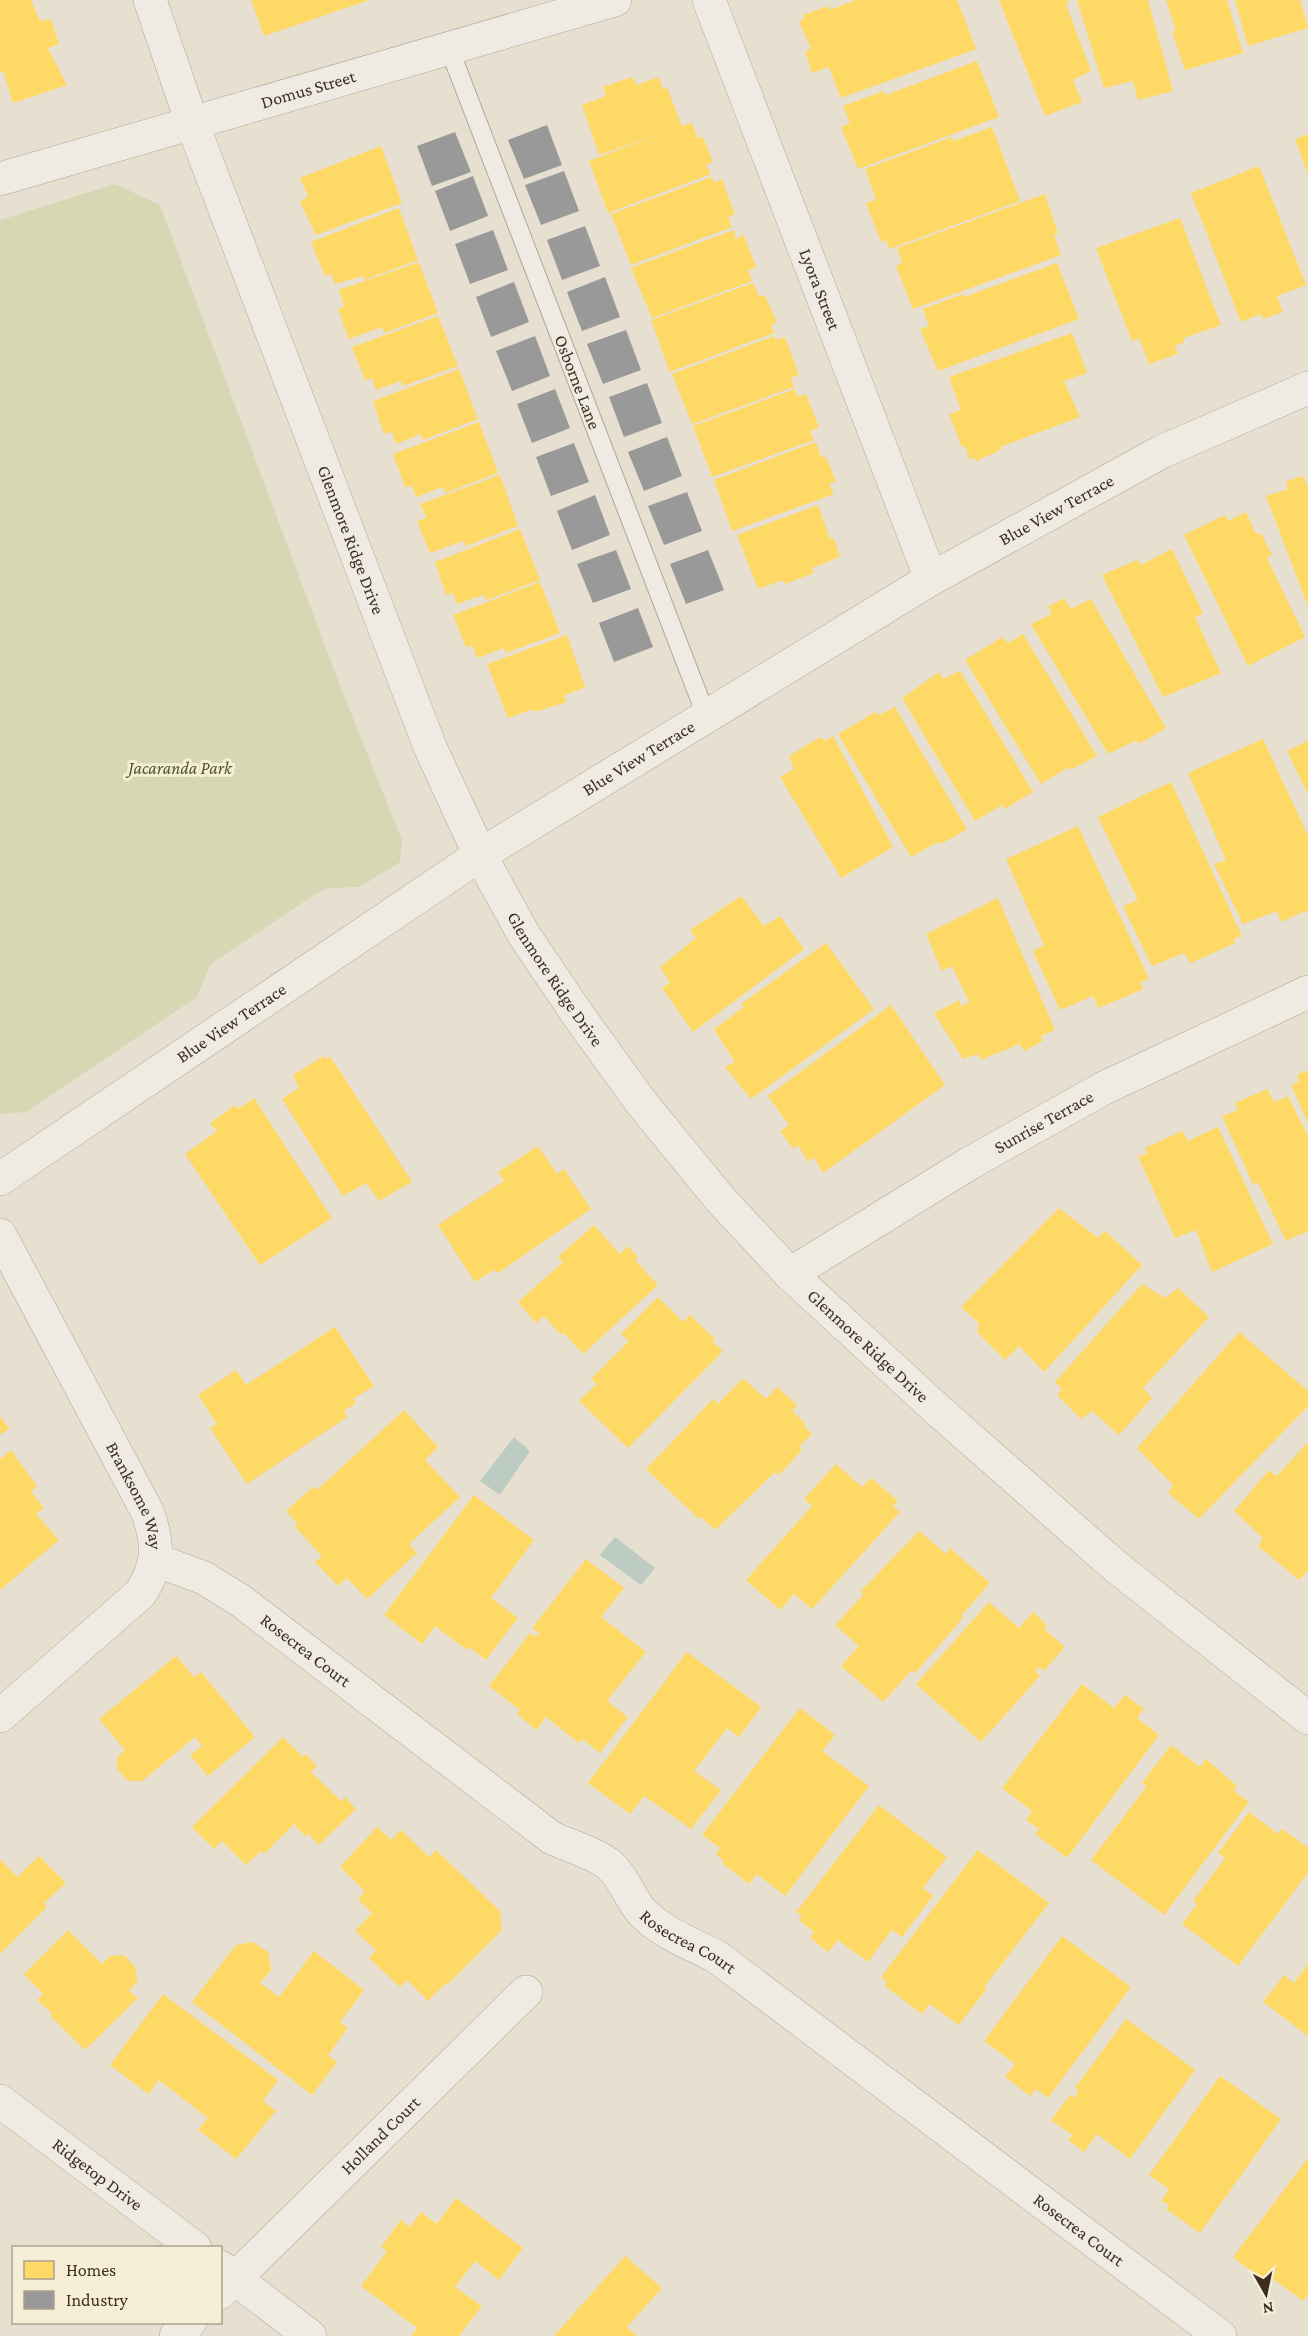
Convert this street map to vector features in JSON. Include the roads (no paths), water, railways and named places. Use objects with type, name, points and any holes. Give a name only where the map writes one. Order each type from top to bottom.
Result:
[{"type":"street","name":"Glenmore Ridge Drive","points":[[150,0],[192,123],[430,747],[480,855],[524,935],[640,1101],[720,1199],[790,1274],[940,1412],[1115,1566],[1307,1715]]},
{"type":"street","name":"Domus Street","points":[[0,179],[615,0]]},
{"type":"street","name":"Lyora Street","points":[[709,0],[931,579]]},
{"type":"street","name":"Blue View Terrace","points":[[0,1179],[480,855],[931,579],[1161,452],[1308,388]]},
{"type":"street","name":"Sunrise Terrace","points":[[790,1274],[970,1163],[1104,1088],[1308,992]]},
{"type":"street","name":"Branksome Way","points":[[0,1235],[148,1513],[156,1545],[153,1570],[141,1593],[0,1716]]},
{"type":"street","name":"Rosecrea Court","points":[[156,1560],[204,1578],[241,1601],[552,1838],[608,1864],[618,1874],[634,1901],[655,1923],[717,1957],[1220,2336]]},
{"type":"street","name":"Holland Court","points":[[226,2280],[526,1992]]},
{"type":"street","name":"Ridgetop Drive","points":[[0,2100],[194,2246]]},
{"type":"street","points":[[226,2280],[310,2336]]},
{"type":"street","points":[[176,2336],[188,2324]]},
{"type":"lane","name":"Osborne Lane","points":[[449,48],[707,718]]},
{"type":"park label","name":"Jacaranda Park","points":[[180,768]]}]
